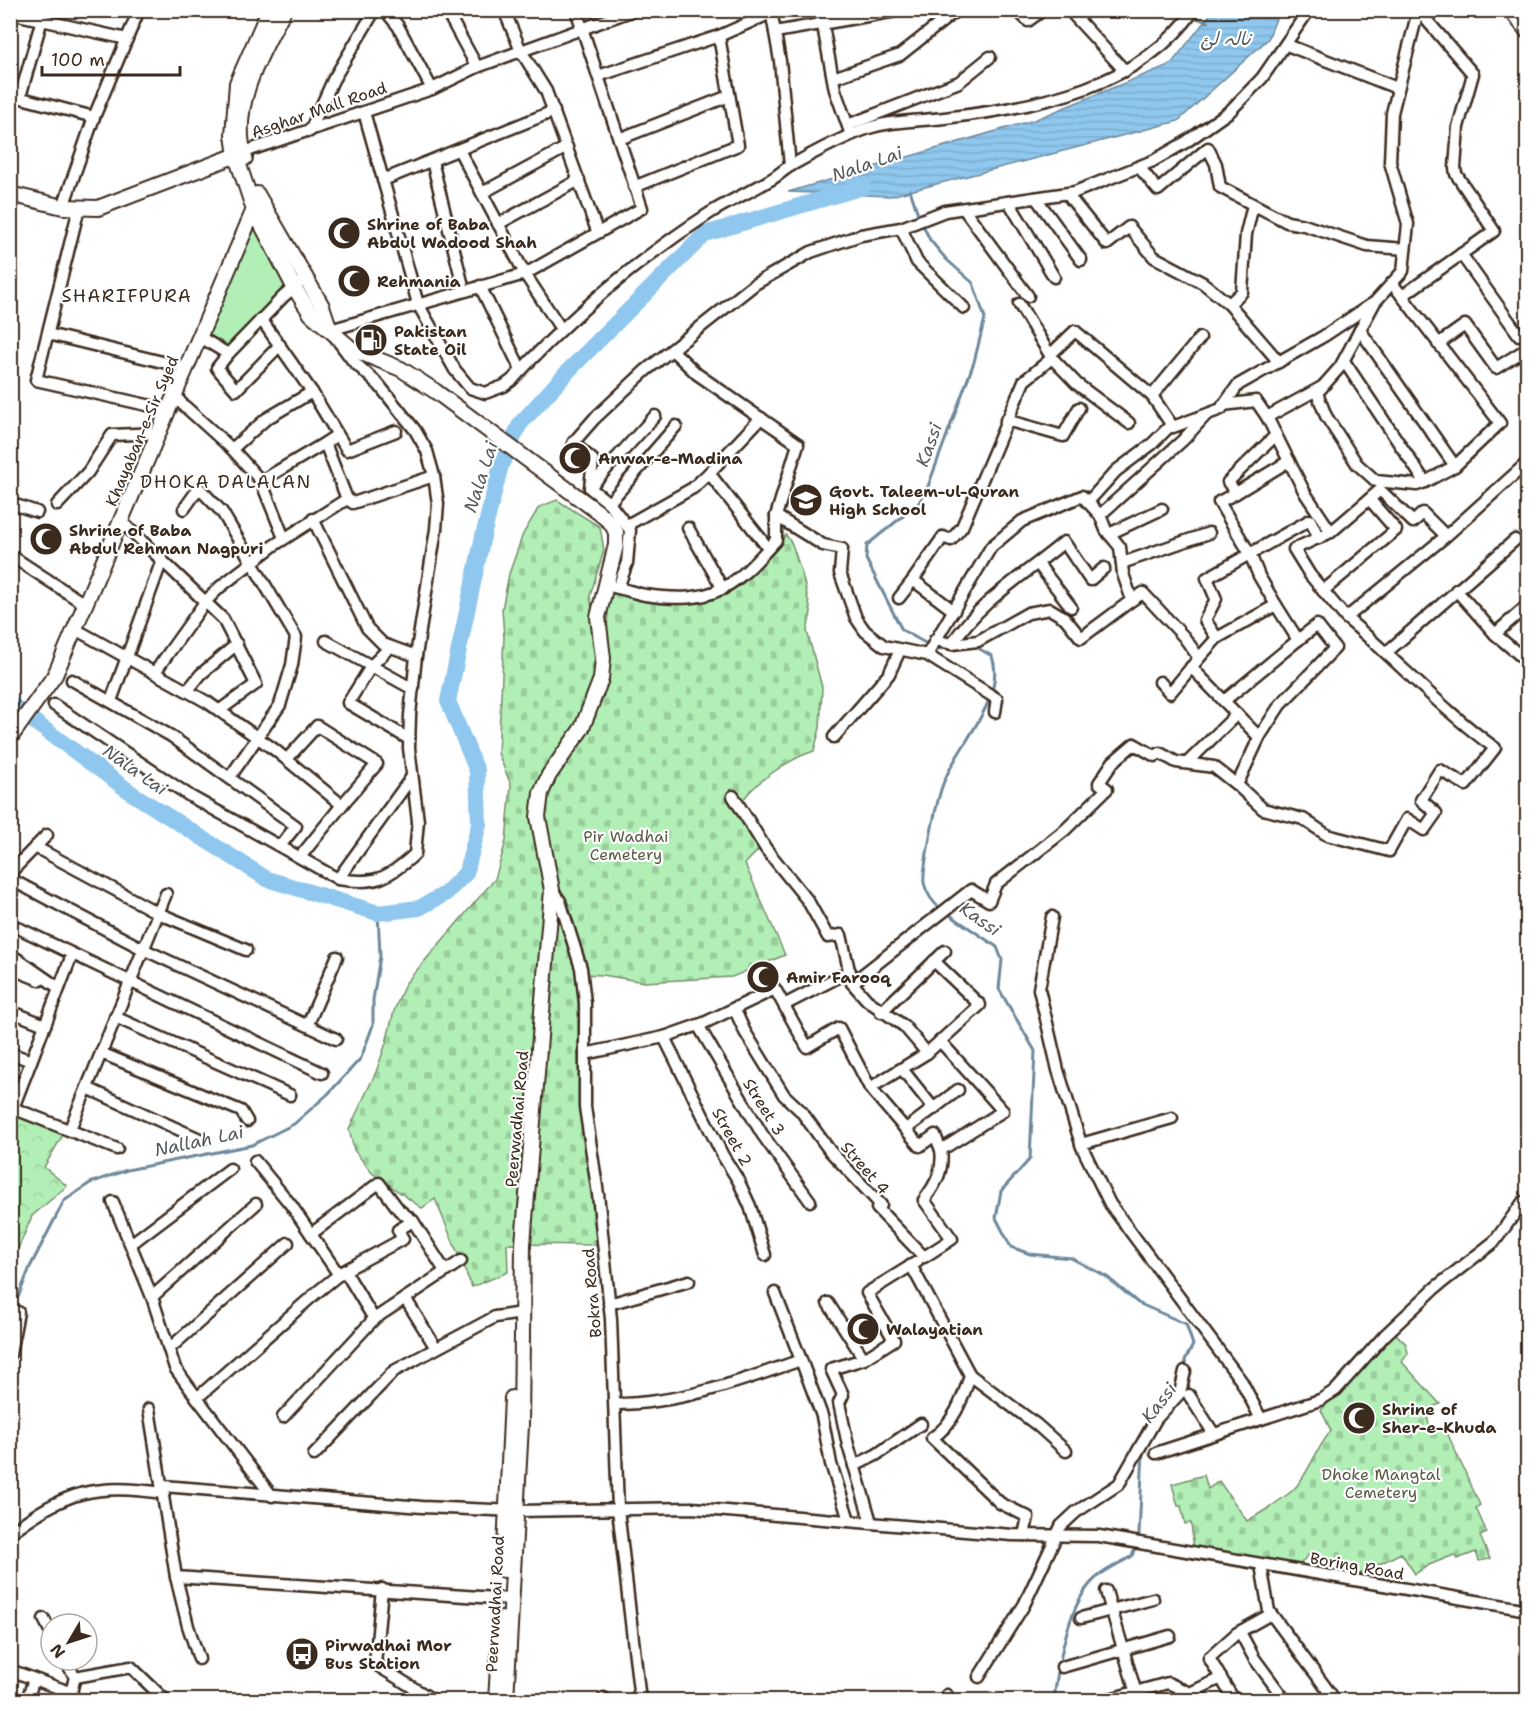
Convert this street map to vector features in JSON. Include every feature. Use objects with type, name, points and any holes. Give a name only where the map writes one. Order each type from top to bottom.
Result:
[{"type":"main road","points":[[240,154],[233,135],[237,83],[269,10]]},
{"type":"main road","points":[[240,154],[246,92],[258,58],[284,10]]},
{"type":"main road","points":[[1511,10],[1527,32]]},
{"type":"main road","name":"Peerwadhai Road","points":[[240,154],[256,205],[299,283],[311,314],[352,349],[391,365],[435,391],[611,523],[616,532],[611,587],[598,616],[603,658],[595,696],[582,728],[549,775],[542,793],[538,817],[552,890],[523,1244],[522,1316],[507,1598],[506,1701]]},
{"type":"main road","name":"Asghar Mall Road","points":[[10,194],[63,207],[98,208],[240,154]]},
{"type":"main road","name":"Khayaban-e-Sir Syed","points":[[10,738],[56,675],[256,205]]},
{"type":"main road","points":[[496,1701],[507,1598]]},
{"type":"street","points":[[63,207],[94,117],[139,10]]},
{"type":"street","points":[[310,131],[333,80],[375,10]]},
{"type":"street","points":[[385,10],[398,26],[432,89]]},
{"type":"street","points":[[446,10],[477,67]]},
{"type":"street","points":[[504,10],[521,51],[546,92],[554,111],[597,231]]},
{"type":"street","points":[[54,705],[190,796],[338,879],[365,883],[395,873],[415,854],[418,820],[411,778],[409,739],[416,656],[436,529],[438,504],[434,476],[427,451],[415,430],[379,385],[352,361],[330,330],[525,274],[597,231],[642,208],[576,10]]},
{"type":"street","name":"Asghar Mall Road","points":[[240,154],[432,89],[477,67],[634,10]]},
{"type":"street","points":[[820,10],[833,78],[850,131]]},
{"type":"street","points":[[775,32],[902,10]]},
{"type":"street","points":[[1017,10],[1028,21],[1043,10]]},
{"type":"street","points":[[1069,10],[1125,71]]},
{"type":"street","points":[[850,131],[997,112],[1043,102],[1125,71],[1169,39],[1194,10]]},
{"type":"street","points":[[590,488],[593,460],[573,443],[626,389],[755,284],[811,252],[861,235],[901,228],[940,215],[945,211],[1067,194],[1139,167],[1186,142],[1230,111],[1262,78],[1287,45],[1309,10]]},
{"type":"street","points":[[899,598],[943,537],[951,540],[962,527],[1005,420],[1024,381],[1075,331],[1152,396],[1173,428],[1206,415],[1223,405],[1238,385],[1324,336],[1375,302],[1403,272],[1408,224],[1390,162],[1392,113],[1418,11]]},
{"type":"street","points":[[1402,296],[1494,231],[1456,174],[1455,168],[1458,127],[1473,74],[1418,11]]},
{"type":"street","points":[[598,76],[719,36],[771,12],[790,166]]},
{"type":"street","points":[[10,13],[41,15],[127,39]]},
{"type":"street","points":[[833,78],[900,55],[953,13]]},
{"type":"street","points":[[41,15],[15,96],[94,117]]},
{"type":"street","points":[[634,187],[738,145],[719,36]]},
{"type":"street","points":[[1287,45],[1397,88]]},
{"type":"street","points":[[364,112],[417,304],[455,370],[476,392],[494,392],[504,386],[561,329],[614,282],[675,236],[850,131],[959,82],[990,57]]},
{"type":"street","points":[[619,139],[729,96]]},
{"type":"street","points":[[383,180],[554,111]]},
{"type":"street","points":[[482,193],[567,147]]},
{"type":"street","points":[[1139,167],[1158,190],[1208,148],[1216,164],[1220,187],[1287,222],[1304,225],[1367,246],[1405,249]]},
{"type":"street","points":[[459,150],[525,274],[561,329]]},
{"type":"street","points":[[432,161],[464,290]]},
{"type":"street","points":[[498,224],[579,180]]},
{"type":"street","points":[[1067,194],[1107,244],[1130,227],[1154,257],[1203,283],[1229,304],[1279,362]]},
{"type":"street","points":[[1036,198],[1081,260]]},
{"type":"street","points":[[1009,202],[1054,277]]},
{"type":"street","points":[[1229,304],[1242,292],[1246,234],[1253,204]]},
{"type":"street","points":[[79,208],[36,380],[169,410]]},
{"type":"street","points":[[964,209],[1028,296]]},
{"type":"street","points":[[901,228],[917,262],[964,308]]},
{"type":"street","points":[[1461,254],[1520,335],[1527,333]]},
{"type":"street","points":[[279,345],[236,390],[217,368],[261,319],[299,283]]},
{"type":"street","points":[[1375,302],[1344,361],[1317,393],[1326,416],[1356,464],[1376,481],[1417,485],[1455,466],[1500,423],[1392,284]]},
{"type":"street","points":[[480,286],[521,370]]},
{"type":"street","points":[[1019,304],[1051,356],[1077,384],[1129,423]]},
{"type":"street","points":[[261,319],[312,392],[347,450],[396,431]]},
{"type":"street","points":[[1438,344],[1465,325],[1496,368],[1527,348]]},
{"type":"street","points":[[1360,330],[1455,466]]},
{"type":"street","points":[[48,334],[187,368]]},
{"type":"street","points":[[200,336],[228,354]]},
{"type":"street","points":[[1152,396],[1200,338]]},
{"type":"street","points":[[590,488],[609,503],[630,530],[629,546],[611,587],[673,598],[709,596],[723,590],[744,575],[776,540],[776,516],[798,444],[695,372],[672,350]]},
{"type":"street","points":[[1344,361],[1425,482]]},
{"type":"street","points":[[1267,417],[1323,386]]},
{"type":"street","points":[[232,449],[266,419],[312,392]]},
{"type":"street","points":[[176,393],[180,402],[232,449],[261,481],[284,538]]},
{"type":"street","points":[[1223,405],[1248,404],[1256,401],[1267,417],[1305,493],[1331,532]]},
{"type":"street","points":[[1005,420],[1063,436],[1079,408]]},
{"type":"street","points":[[1100,515],[1183,440],[1206,415]]},
{"type":"street","points":[[590,488],[655,416]]},
{"type":"street","points":[[627,525],[693,489],[761,418]]},
{"type":"street","points":[[1088,502],[1116,471],[1152,444],[1171,424]]},
{"type":"street","points":[[609,503],[676,426]]},
{"type":"street","points":[[57,505],[88,472],[112,435],[159,433]]},
{"type":"street","points":[[261,481],[276,469],[338,435]]},
{"type":"street","points":[[1236,493],[1228,482],[1276,435]]},
{"type":"street","points":[[325,443],[346,499],[353,503],[434,476]]},
{"type":"street","points":[[1289,461],[1219,502],[1250,554],[1259,576],[1298,640]]},
{"type":"street","points":[[1346,618],[1446,536],[1527,462]]},
{"type":"street","points":[[709,473],[768,548]]},
{"type":"street","points":[[183,509],[199,488],[214,502],[253,561],[296,637],[292,665],[280,705],[230,777]]},
{"type":"street","points":[[852,983],[970,890],[989,901],[996,884],[1065,830],[1107,789],[1098,783],[1113,762],[1134,744],[1155,756],[1160,753],[1176,762],[1214,767],[1238,785],[1263,809],[1304,819],[1327,835],[1389,850],[1407,819],[1424,830],[1436,813],[1420,800],[1440,770],[1466,785],[1495,748],[1464,725],[1387,652],[1346,618],[1323,591],[1294,549],[1331,532],[1380,490],[1413,522],[1423,513],[1446,536]]},
{"type":"street","points":[[927,655],[991,547],[1022,520],[1082,496],[1100,515],[1109,534],[1120,547],[1132,600]]},
{"type":"street","points":[[155,672],[205,602],[284,538],[346,499]]},
{"type":"street","points":[[1323,591],[1396,530],[1370,500]]},
{"type":"street","points":[[10,503],[37,512]]},
{"type":"street","points":[[1109,534],[1162,509]]},
{"type":"street","points":[[776,516],[823,545],[842,549],[840,573],[856,618],[866,632],[884,646],[927,655],[985,690],[997,699],[995,712]]},
{"type":"street","points":[[313,519],[343,577],[357,613],[374,637],[390,647],[416,656]]},
{"type":"street","points":[[1217,638],[1205,620],[1216,599],[1207,579],[1310,520],[1319,538]]},
{"type":"street","points":[[121,521],[223,619],[237,644],[256,684],[220,710]]},
{"type":"street","points":[[688,528],[723,590]]},
{"type":"street","points":[[1122,563],[1209,533]]},
{"type":"street","points":[[1387,652],[1515,540]]},
{"type":"street","points":[[952,644],[963,627],[994,597],[1064,542],[1090,580],[1104,568]]},
{"type":"street","points":[[10,555],[86,604]]},
{"type":"street","points":[[111,701],[162,560]]},
{"type":"street","points":[[1038,564],[1071,607]]},
{"type":"street","points":[[913,580],[954,611]]},
{"type":"street","points":[[1456,590],[1495,634],[1527,662]]},
{"type":"street","points":[[935,640],[952,644],[978,640],[1028,613],[1050,609],[1065,618],[1081,638],[1143,593],[1184,637],[1195,662],[1224,701],[1259,737]]},
{"type":"street","points":[[1160,682],[1170,693],[1217,638],[1276,605]]},
{"type":"street","points":[[1495,634],[1527,605]]},
{"type":"street","points":[[1224,701],[1317,625],[1335,648],[1280,705],[1259,737],[1238,785]]},
{"type":"street","points":[[75,629],[188,690],[220,710],[287,759],[342,805]]},
{"type":"street","points":[[326,641],[412,689]]},
{"type":"street","points":[[188,690],[201,674],[237,644]]},
{"type":"street","points":[[390,647],[372,665],[348,703],[409,739]]},
{"type":"street","points":[[834,737],[889,674],[900,650]]},
{"type":"street","points":[[72,680],[171,736],[296,826],[280,846]]},
{"type":"street","points":[[1186,764],[1237,714]]},
{"type":"street","points":[[287,759],[317,726],[377,764],[300,856]]},
{"type":"street","points":[[338,879],[411,778]]},
{"type":"street","points":[[734,796],[766,849],[808,901],[828,937],[841,935],[852,983],[881,1012],[904,1026],[927,1053]]},
{"type":"street","points":[[10,873],[47,835]]},
{"type":"street","points":[[35,847],[158,913],[246,950]]},
{"type":"street","points":[[10,879],[143,949],[336,1039]]},
{"type":"street","name":"Bokra Road","points":[[552,890],[563,910],[581,968],[585,1107],[598,1194],[609,1304],[618,1509],[640,1701]]},
{"type":"street","points":[[70,1129],[166,894]]},
{"type":"street","points":[[1052,916],[1039,989],[1058,1070],[1081,1144],[1110,1204],[1242,1382],[1261,1419]]},
{"type":"street","points":[[10,924],[322,1073]]},
{"type":"street","points":[[881,1012],[945,951]]},
{"type":"street","points":[[10,954],[59,988]]},
{"type":"street","points":[[72,955],[12,1107],[117,1149]]},
{"type":"street","points":[[308,1024],[337,957]]},
{"type":"street","points":[[870,1088],[927,1053],[980,1005],[934,961]]},
{"type":"street","points":[[10,968],[59,988]]},
{"type":"street","points":[[784,1005],[850,971]]},
{"type":"street","points":[[585,1054],[664,1037],[699,1025],[775,989],[807,1047],[839,1028],[870,1088],[920,1146],[936,1135],[943,1164],[935,1185],[924,1200],[952,1239],[867,1293],[894,1340],[864,1359],[831,1369],[843,1395],[838,1403],[871,1522]]},
{"type":"street","name":"Street 4","points":[[735,1008],[745,1032],[784,1095],[801,1111],[830,1151],[881,1205],[877,1208],[924,1257]]},
{"type":"street","points":[[10,1011],[45,1025]]},
{"type":"street","points":[[115,1017],[290,1095]]},
{"type":"street","name":"Street 3","points":[[699,1025],[762,1134],[810,1201]]},
{"type":"street","name":"Street 2","points":[[664,1037],[723,1156],[738,1180],[750,1206],[765,1255]]},
{"type":"street","points":[[940,1041],[1003,1111],[941,1150]]},
{"type":"street","points":[[10,1053],[31,1061]]},
{"type":"street","points":[[101,1053],[241,1111],[247,1121]]},
{"type":"street","points":[[902,1069],[934,1109]]},
{"type":"street","points":[[87,1088],[202,1140]]},
{"type":"street","points":[[906,1129],[958,1090]]},
{"type":"street","points":[[1081,1144],[1172,1118]]},
{"type":"street","points":[[255,1161],[342,1273],[374,1319]]},
{"type":"street","points":[[132,1243],[230,1169]]},
{"type":"street","points":[[311,1234],[379,1184],[399,1210],[413,1221],[445,1271]]},
{"type":"street","points":[[1156,1453],[1320,1400],[1336,1390],[1385,1335],[1435,1288],[1495,1241],[1526,1200]]},
{"type":"street","points":[[113,1202],[153,1297],[175,1368],[272,1496]]},
{"type":"street","points":[[153,1297],[256,1204]]},
{"type":"street","points":[[197,1398],[342,1273],[403,1239],[398,1230],[413,1221]]},
{"type":"street","points":[[169,1349],[288,1243]]},
{"type":"street","points":[[283,1417],[374,1319],[461,1261]]},
{"type":"street","points":[[911,1265],[970,1375],[1066,1451]]},
{"type":"street","points":[[609,1304],[689,1281]]},
{"type":"street","points":[[775,1293],[822,1416],[831,1464],[849,1520]]},
{"type":"street","points":[[405,1298],[436,1348]]},
{"type":"street","points":[[828,1303],[864,1359]]},
{"type":"street","points":[[10,1354],[18,1312]]},
{"type":"street","points":[[314,1455],[394,1371],[495,1317],[522,1316]]},
{"type":"street","points":[[615,1404],[647,1404],[696,1393],[801,1360]]},
{"type":"street","points":[[979,1677],[1024,1605],[1061,1526],[1075,1513],[1119,1484],[1156,1419],[1180,1393],[1185,1371]]},
{"type":"street","points":[[970,1375],[964,1398],[946,1429],[932,1438],[1000,1503],[1028,1517],[1024,1535]]},
{"type":"street","points":[[1189,1395],[1214,1434]]},
{"type":"street","points":[[150,1409],[176,1578],[199,1659]]},
{"type":"street","points":[[854,1466],[876,1455],[921,1424]]},
{"type":"street","name":"Boring Road","points":[[10,1533],[45,1507],[75,1495],[107,1488],[163,1489],[512,1511],[692,1508],[1024,1535],[1099,1536],[1527,1610]]},
{"type":"street","points":[[1261,1565],[1271,1614],[1335,1701]]},
{"type":"street","points":[[176,1578],[507,1598]]},
{"type":"street","points":[[382,1589],[375,1664],[433,1701]]},
{"type":"street","points":[[1106,1591],[1136,1693]]},
{"type":"street","points":[[1081,1618],[1153,1599]]},
{"type":"street","points":[[1234,1701],[1209,1658],[1240,1632],[1271,1614]]},
{"type":"street","points":[[1240,1632],[1254,1658],[1285,1701]]},
{"type":"street","points":[[1062,1667],[1170,1636]]},
{"type":"street","points":[[75,1677],[131,1667],[165,1701]]},
{"type":"street","points":[[10,1670],[71,1697],[75,1677],[72,1672]]},
{"type":"street","points":[[1106,1701],[1168,1683],[1191,1693],[1221,1678]]},
{"type":"street","points":[[27,1701],[34,1679]]},
{"type":"green space","points":[[253,212],[294,287],[228,354],[200,337]]},
{"type":"green space","name":"Pir Wadhai Cemetery","points":[[557,500],[600,527],[604,550],[590,596],[604,684],[609,592],[654,602],[701,603],[741,585],[762,557],[786,535],[792,544],[802,574],[811,612],[807,631],[822,687],[820,728],[814,751],[795,759],[764,779],[741,803],[763,845],[745,864],[785,955],[732,977],[644,982],[603,975],[579,974],[578,1060],[582,1122],[599,1245],[507,1244],[508,1272],[472,1287],[435,1199],[422,1208],[372,1173],[354,1150],[349,1129],[376,1072],[394,1011],[405,984],[495,879],[506,841],[511,785],[498,753],[504,637],[502,609],[509,574],[523,534],[539,507]]},
{"type":"green space","points":[[10,1107],[67,1128],[44,1167],[67,1186],[32,1216],[15,1256],[10,1254]]},
{"type":"green space","name":"Dhoke Mangtal Cemetery","points":[[1395,1333],[1406,1344],[1408,1353],[1402,1362],[1440,1404],[1425,1410],[1431,1431],[1445,1428],[1480,1505],[1476,1508],[1487,1533],[1480,1536],[1490,1559],[1479,1561],[1476,1552],[1457,1559],[1454,1555],[1429,1565],[1415,1574],[1401,1553],[1354,1577],[1337,1563],[1319,1559],[1311,1552],[1296,1569],[1194,1550],[1191,1523],[1185,1524],[1172,1484],[1204,1475],[1208,1489],[1219,1481],[1247,1521],[1271,1506],[1298,1484],[1331,1431],[1321,1410]]},
{"type":"water","name":"نالہ لئ","points":[[1213,11],[1279,11],[1268,39],[1178,121],[891,196],[788,192],[1034,120],[1171,64]]},
{"type":"waterway","points":[[1176,10],[1185,14]]},
{"type":"waterway","points":[[1191,16],[1208,22]]},
{"type":"waterway","name":"Nala Lai","points":[[10,704],[133,794],[267,879],[378,913],[419,908],[445,894],[466,873],[479,824],[477,771],[448,701],[483,536],[501,465],[520,424],[572,367],[705,234],[863,187]]},
{"type":"waterway","name":"Kassi","points":[[910,190],[919,217]]},
{"type":"waterway","name":"Kassi","points":[[922,223],[930,240],[946,259],[973,283],[985,318],[974,362],[927,489],[918,504],[867,545],[866,559],[902,630],[936,649],[959,648]]},
{"type":"waterway","name":"Kassi","points":[[941,909],[930,898],[924,883],[925,865],[940,792],[950,769],[987,705],[993,689],[995,672],[992,656],[974,646]]},
{"type":"waterway","name":"Nallah Lai","points":[[10,1307],[19,1295],[30,1267],[64,1201],[90,1183],[127,1170],[252,1145],[294,1124],[328,1094],[361,1058],[373,1025],[373,1000],[380,956],[378,913]]},
{"type":"waterway","name":"Kassi","points":[[947,913],[997,947],[1002,960],[999,989],[1035,1051],[1030,1159],[1001,1191],[996,1218],[1011,1247],[1030,1254],[1071,1258],[1107,1277],[1138,1303],[1186,1324],[1193,1345],[1185,1360],[1186,1367]]},
{"type":"waterway","name":"Kassi","points":[[1184,1393],[1189,1387],[1188,1380]]},
{"type":"waterway","name":"Kassi","points":[[1054,1700],[1066,1635],[1078,1602],[1096,1578],[1132,1556],[1139,1534],[1143,1451]]},
{"type":"place","name":"Shrine of Baba Abdul Wadood Shah","points":[[344,233]]},
{"type":"place","name":"Rehmania","points":[[354,281]]},
{"type":"place","name":"Pakistan State Oil","points":[[371,340]]},
{"type":"place","name":"Anwar-e-Madina","points":[[575,458]]},
{"type":"place","name":"Govt. Taleem-ul-Quran High School","points":[[806,500]]},
{"type":"place","name":"Shrine of Baba Abdul Rehman Nagpuri","points":[[46,539]]},
{"type":"place","name":"Amir Farooq","points":[[763,977]]},
{"type":"place","name":"Walayatian","points":[[863,1329]]},
{"type":"place","name":"Shrine of Sher-e-Khuda","points":[[1359,1418]]},
{"type":"place","name":"Pirwadhai Mor Bus Station","points":[[302,1654]]},
{"type":"district","name":"SHARIFPURA","points":[[127,296]]},
{"type":"district","name":"DHOKA DALALAN","points":[[226,482]]}]
